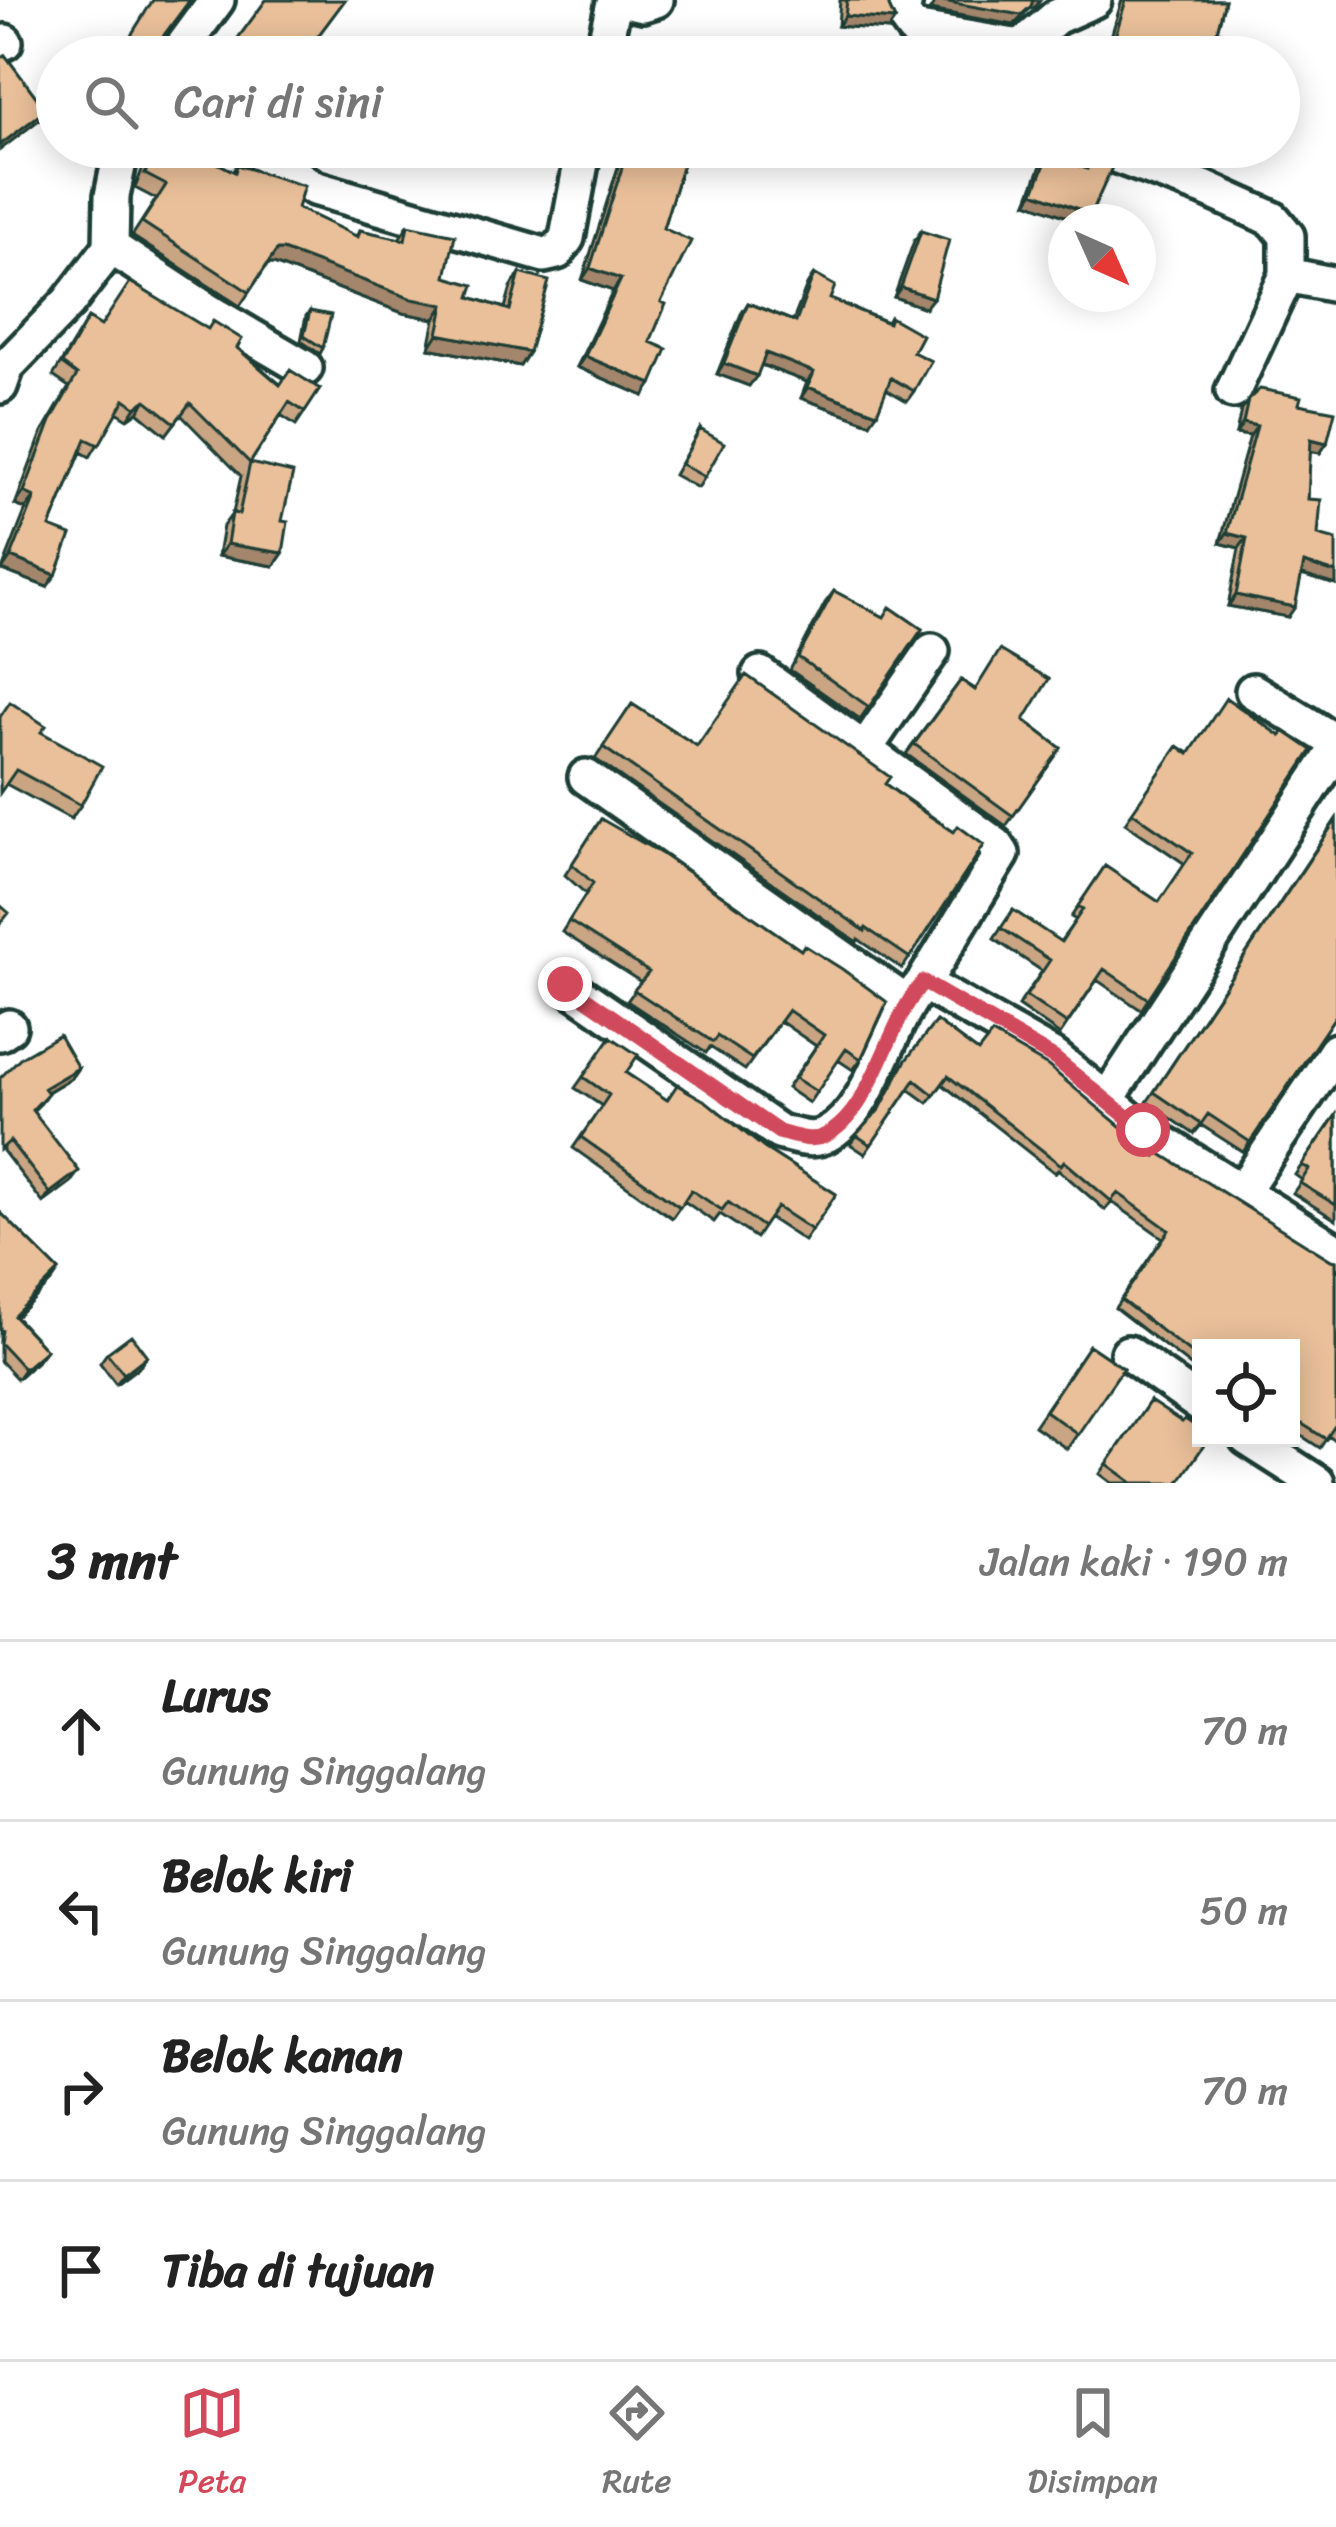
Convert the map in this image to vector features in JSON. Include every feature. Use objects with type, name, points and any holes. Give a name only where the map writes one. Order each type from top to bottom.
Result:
[{"type":"street","points":[[190,36],[217,0]]},
{"type":"street","points":[[606,36],[620,0],[643,4],[656,0]]},
{"type":"street","points":[[905,0],[902,14],[914,29],[955,36]]},
{"type":"street","points":[[1034,36],[1056,17],[1094,0]]},
{"type":"street","points":[[2,373],[68,303],[111,247],[118,168]]},
{"type":"street","points":[[283,168],[314,188],[544,255],[557,252],[566,238],[580,168]]},
{"type":"street","points":[[1150,168],[1273,219],[1287,236],[1287,275],[1233,391]]},
{"type":"street","points":[[111,247],[304,368]]},
{"type":"street","points":[[1287,275],[1336,285]]},
{"type":"street","points":[[863,752],[932,650]]},
{"type":"street","points":[[565,984],[779,1132],[802,1139],[825,1136],[850,1113],[914,992],[1002,854],[996,844],[760,674]]},
{"type":"street","points":[[1106,1102],[1336,746],[1253,691]]},
{"type":"street","points":[[586,777],[914,992],[1054,1058],[1106,1102],[1336,1251]]},
{"type":"street","points":[[1241,1193],[1336,1051]]},
{"type":"street","points":[[1128,1353],[1192,1399]]},
{"type":"street","points":[[1261,1447],[1317,1483]]},
{"type":"building","points":[[153,0],[190,0],[164,36],[131,36]]},
{"type":"building","points":[[266,0],[345,0],[318,36],[239,36]]},
{"type":"building","points":[[847,0],[889,0],[895,20],[845,16]]},
{"type":"building","points":[[937,0],[1033,0],[1021,15]]},
{"type":"building","points":[[1126,0],[1225,0],[1217,31],[1237,36],[1115,36]]},
{"type":"building","points":[[5,55],[36,97],[36,118],[0,145],[0,59]]},
{"type":"building","points":[[147,168],[227,168],[235,172],[247,168],[304,186],[297,208],[358,237],[360,230],[405,240],[408,225],[455,235],[446,277],[474,285],[470,297],[510,310],[520,273],[549,281],[529,352],[438,334],[444,305],[412,299],[283,250],[277,250],[249,292],[142,222],[166,185],[145,174]]},
{"type":"building","points":[[622,168],[682,168],[663,228],[691,241],[661,302],[666,304],[650,342],[667,349],[652,384],[585,356],[621,279],[590,268]]},
{"type":"building","points":[[1043,168],[1112,168],[1095,204],[1065,204],[1034,192]]},
{"type":"building","points":[[921,231],[949,240],[933,298],[901,287]]},
{"type":"building","points":[[814,274],[835,286],[830,299],[888,323],[890,317],[922,335],[913,352],[931,361],[914,391],[891,378],[877,413],[808,387],[814,372],[766,353],[757,376],[724,363],[748,303],[796,322]]},
{"type":"building","points":[[130,282],[208,329],[213,321],[242,339],[237,348],[280,385],[290,370],[320,389],[305,412],[289,402],[250,463],[190,403],[175,423],[146,400],[136,407],[125,399],[99,445],[86,439],[50,527],[71,535],[56,575],[11,557],[35,497],[24,492],[51,421],[77,375],[62,364],[88,318],[101,326]]},
{"type":"building","points":[[310,311],[331,315],[323,348],[304,336]]},
{"type":"building","points":[[1260,389],[1301,397],[1299,404],[1335,411],[1327,443],[1311,439],[1308,499],[1321,500],[1318,535],[1336,540],[1336,573],[1304,563],[1295,607],[1236,595],[1247,538],[1227,533],[1257,426],[1243,423],[1248,400]]},
{"type":"building","points":[[700,429],[724,443],[705,477],[681,464]]},
{"type":"building","points":[[250,463],[293,473],[282,521],[288,522],[283,553],[227,544],[232,513],[239,514]]},
{"type":"building","points":[[834,591],[884,617],[890,607],[922,629],[869,707],[798,657]]},
{"type":"building","points":[[1000,650],[1049,679],[1024,720],[1061,748],[1013,816],[914,744],[961,680],[975,690]]},
{"type":"building","points":[[746,675],[890,777],[885,784],[916,807],[954,832],[958,826],[984,845],[910,958],[603,747],[632,704],[697,746]]},
{"type":"building","points":[[1226,698],[1281,736],[1284,731],[1312,750],[1148,999],[1104,969],[1067,1024],[1026,996],[1050,960],[1001,928],[1013,910],[1061,942],[1105,866],[1159,902],[1192,853],[1132,812],[1178,746],[1189,754]]},
{"type":"building","points":[[10,702],[46,726],[41,732],[102,766],[81,805],[16,770],[0,793],[0,717]]},
{"type":"building","points":[[601,819],[887,1002],[861,1059],[846,1049],[817,1092],[795,1078],[824,1035],[788,1010],[752,1059],[717,1036],[713,1042],[634,990],[649,972],[569,921],[593,883],[572,864]]},
{"type":"building","points":[[1336,820],[1336,1015],[1250,1142],[1208,1114],[1201,1124],[1154,1092]]},
{"type":"building","points":[[936,1021],[978,1052],[992,1034],[1048,1066],[1156,1156],[1158,1152],[1336,1261],[1336,1428],[1326,1439],[1300,1423],[1300,1339],[1192,1339],[1192,1354],[1121,1300],[1169,1230],[1118,1193],[1111,1201],[948,1076],[934,1095],[915,1080],[871,1145],[856,1135],[880,1109],[906,1060]]},
{"type":"building","points":[[59,1035],[78,1068],[44,1088],[48,1093],[32,1110],[79,1171],[50,1193],[10,1141],[0,1150],[0,1078],[21,1057]]},
{"type":"building","points":[[611,1037],[638,1055],[626,1073],[667,1100],[677,1085],[707,1102],[764,1148],[836,1194],[812,1230],[777,1207],[763,1227],[728,1202],[722,1210],[691,1190],[680,1207],[581,1137],[609,1095],[583,1077]]},
{"type":"building","points":[[1336,1115],[1336,1205],[1300,1183],[1309,1169],[1302,1165]]},
{"type":"building","points":[[0,1212],[59,1271],[14,1316],[46,1350],[24,1369],[0,1343]]},
{"type":"building","points":[[131,1335],[147,1356],[124,1374],[107,1353]]},
{"type":"building","points":[[1089,1345],[1123,1368],[1078,1434],[1045,1411]]},
{"type":"building","points":[[1150,1401],[1192,1424],[1192,1447],[1203,1447],[1178,1483],[1133,1483],[1107,1464]]},
{"type":"route","points":[[565,984],[779,1132],[802,1139],[825,1136],[850,1113],[875,1071],[905,1002],[923,982],[1054,1058],[1143,1130]]}]
